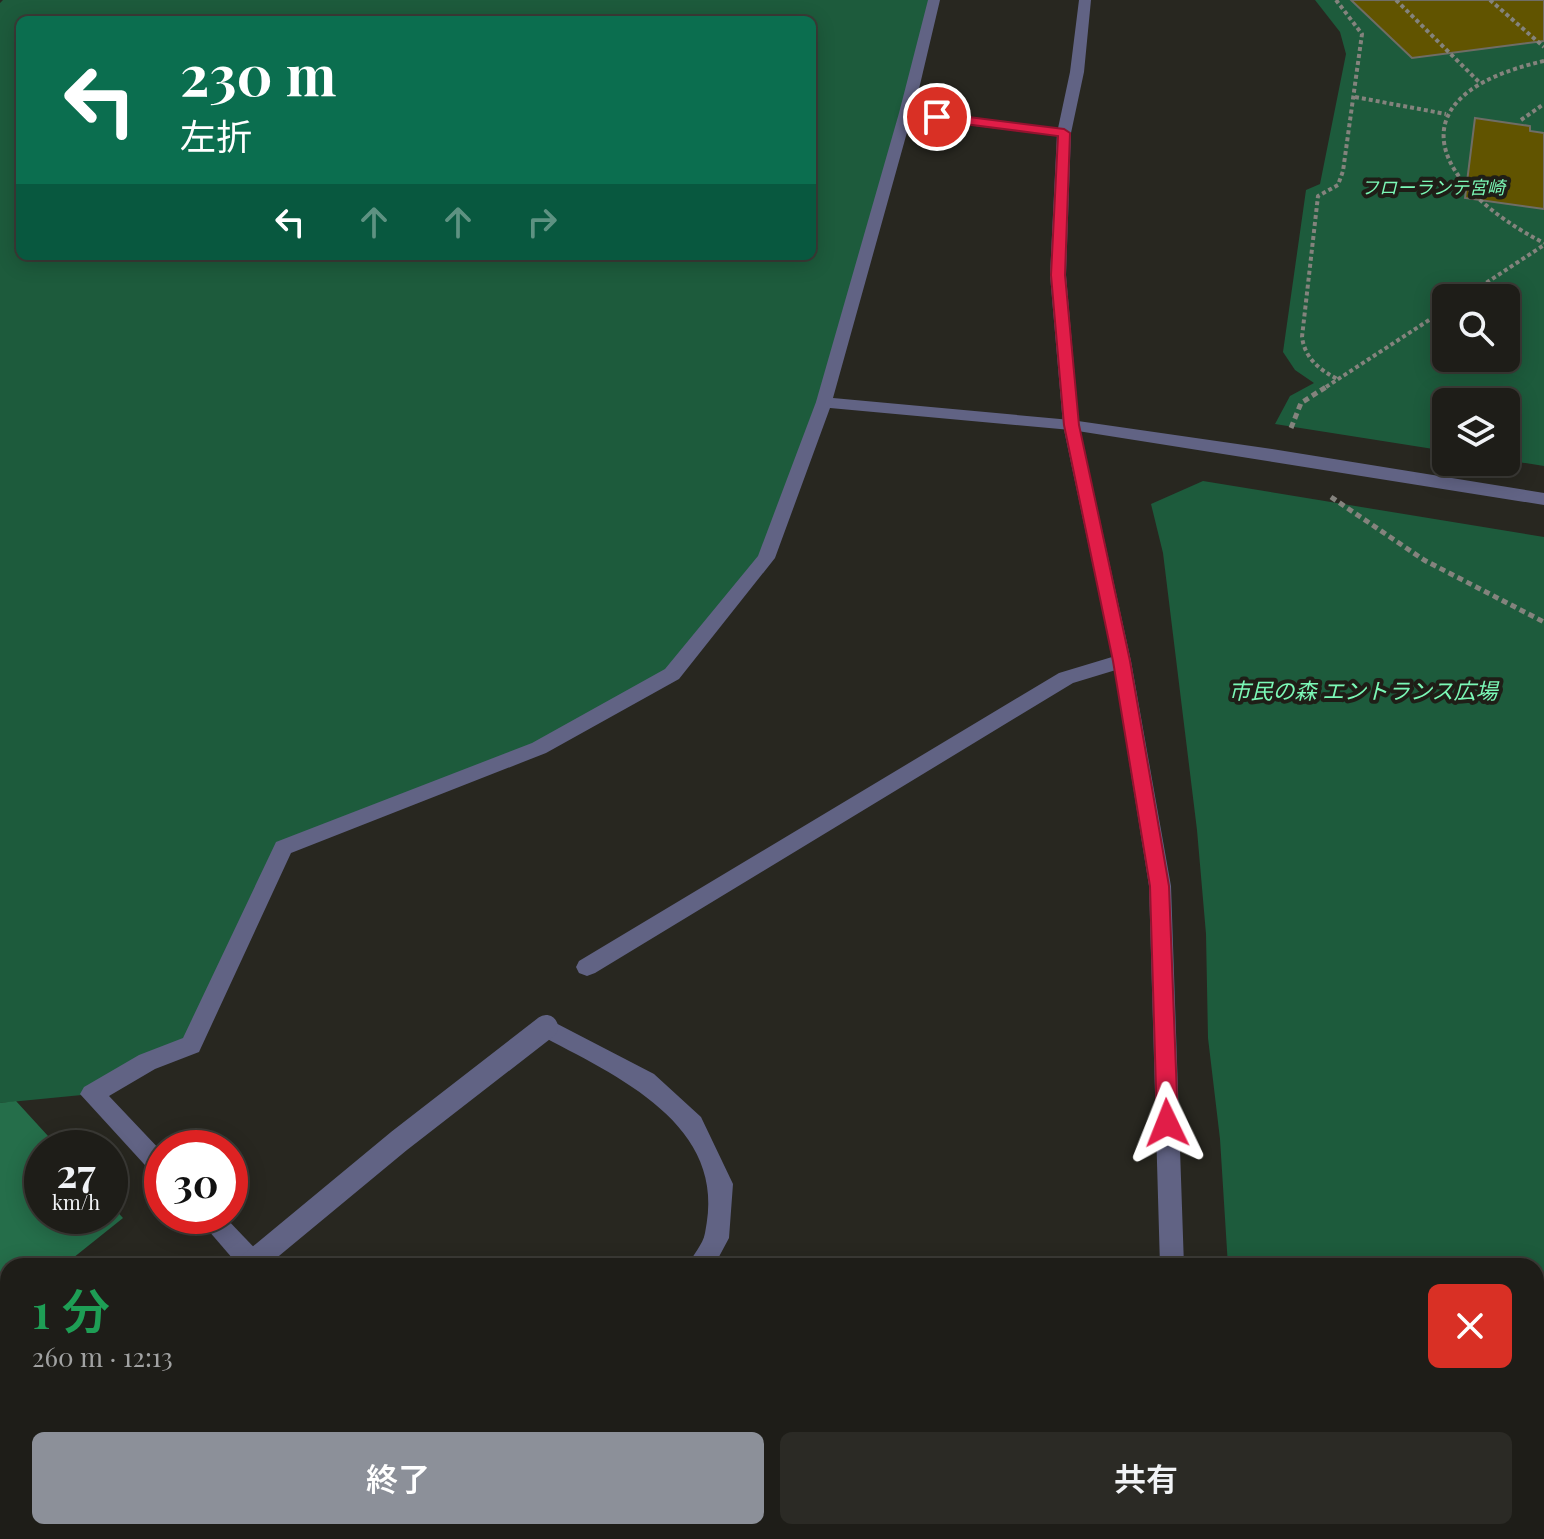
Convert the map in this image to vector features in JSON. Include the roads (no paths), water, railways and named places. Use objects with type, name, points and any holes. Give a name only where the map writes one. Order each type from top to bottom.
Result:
[{"type":"street","points":[[144,1149],[92,1094],[147,1062],[191,1045],[283,848],[539,748],[672,674],[766,558],[824,402],[906,113],[934,0]]},
{"type":"street","points":[[1085,0],[1077,72],[1064,133],[1058,275],[1071,425],[1122,661],[1160,886],[1172,1258]]},
{"type":"street","points":[[906,113],[1064,133]]},
{"type":"street","points":[[824,402],[1071,425],[1272,454],[1544,499]]},
{"type":"street","points":[[587,967],[1066,678],[1122,661]]},
{"type":"street","points":[[258,1258],[399,1141],[546,1027],[646,1081],[693,1124],[721,1184],[717,1238],[705,1258]]},
{"type":"street","points":[[225,1234],[247,1258]]},
{"type":"park label","name":"フローランテ宮崎","points":[[1433,188]]},
{"type":"park label","name":"市民の森 エントランス広場","points":[[1363,691]]}]
